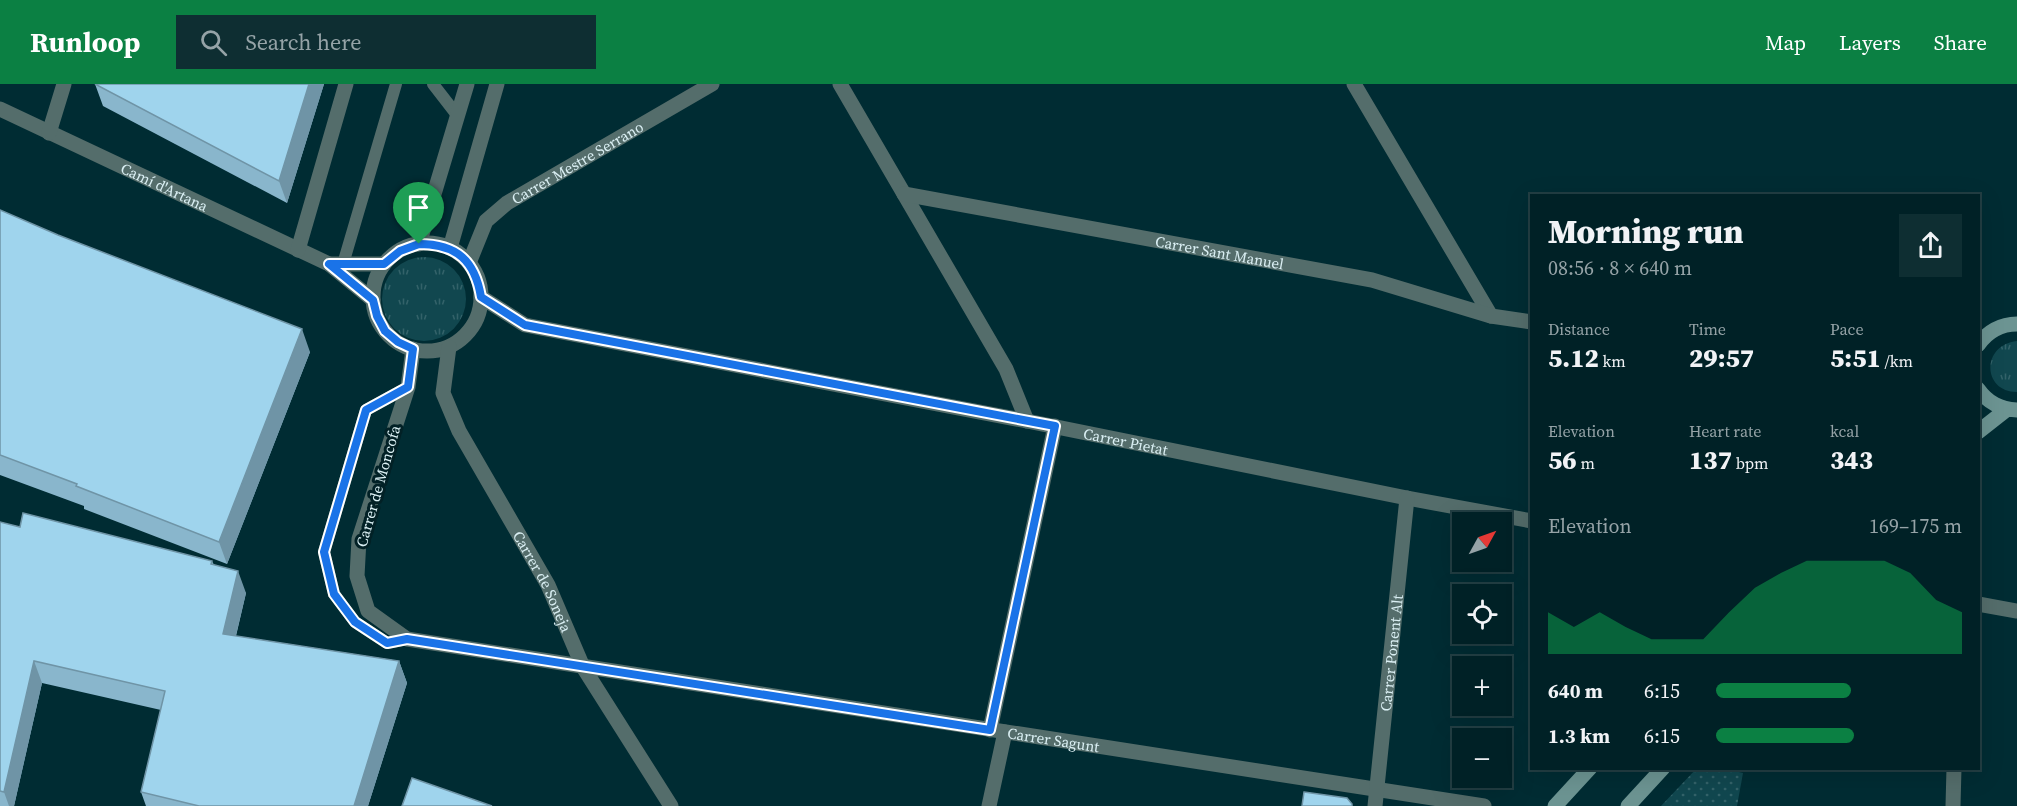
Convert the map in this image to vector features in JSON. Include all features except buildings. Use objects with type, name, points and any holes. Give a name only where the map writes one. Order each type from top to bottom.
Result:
[{"type":"main road","points":[[1980,343],[1990,332],[2000,327],[2017,312]]},
{"type":"main road","points":[[2000,327],[2017,324]]},
{"type":"main road","points":[[1980,391],[1994,405],[2011,410]]},
{"type":"main road","points":[[1980,431],[2011,410]]},
{"type":"main road","points":[[1555,806],[1588,770]]},
{"type":"main road","points":[[1628,806],[1662,770]]},
{"type":"street","points":[[49,133],[64,84]]},
{"type":"street","points":[[298,250],[346,84]]},
{"type":"street","points":[[419,244],[467,84]]},
{"type":"street","points":[[450,248],[497,84]]},
{"type":"street","name":"Carrer Mestre Serrano","points":[[469,263],[486,221],[507,203],[712,84]]},
{"type":"street","points":[[840,84],[1006,369],[1027,421]]},
{"type":"street","points":[[1354,84],[1491,316]]},
{"type":"street","name":"Camí d'Artana","points":[[0,109],[298,250],[336,264],[384,264]]},
{"type":"street","name":"Carrer Sant Manuel","points":[[904,194],[1372,280],[1491,316],[1530,322]]},
{"type":"street","points":[[419,244],[435,244],[450,248],[469,263],[478,279],[481,297],[479,313],[472,327],[462,339],[449,347],[431,351],[413,349],[398,342],[385,331],[377,316],[373,300],[376,281],[384,264],[400,251],[419,244]]},
{"type":"street","name":"Camí d'Artana","points":[[336,264],[373,300]]},
{"type":"street","name":"Carrer Pietat","points":[[481,297],[525,325],[1055,426],[1407,498],[1530,521]]},
{"type":"street","name":"Carrer de Soneja","points":[[449,347],[443,393],[455,422],[548,585],[583,666],[671,806]]},
{"type":"street","name":"Carrer de Moncofa","points":[[407,639],[368,611],[357,576],[359,539],[408,387],[413,349]]},
{"type":"street","points":[[989,806],[997,731],[1055,426]]},
{"type":"street","name":"Carrer Ponent Alt","points":[[1375,806],[1407,498]]},
{"type":"street","points":[[1980,604],[2017,612]]},
{"type":"street","name":"Carrer Sagunt","points":[[407,639],[1484,806]]},
{"type":"street","points":[[1953,806],[1954,770]]},
{"type":"lane","points":[[336,264],[396,84]]},
{"type":"lane","points":[[433,84],[458,115]]},
{"type":"lane","points":[[407,639],[387,643],[355,622],[334,594],[324,552],[366,410],[408,387]]},
{"type":"green space","points":[[424,257],[440,260],[454,269],[463,283],[466,299],[463,315],[454,329],[440,338],[424,341],[408,338],[394,329],[385,315],[382,299],[385,283],[394,269],[408,260]]},
{"type":"green space","points":[[2017,341],[2017,392],[2005,390],[1997,385],[1990,368],[1997,351],[2005,344]]},
{"type":"green space","points":[[1695,770],[1730,770],[1743,773],[1737,806],[1661,806]]},
{"type":"route","points":[[419,244],[435,244],[450,248],[460,255],[469,263],[478,279],[481,297],[525,325],[1055,426],[990,730],[407,639],[387,643],[355,622],[334,594],[324,552],[366,410],[408,387],[413,349],[398,342],[385,331],[377,316],[373,300],[329,264],[384,264],[400,251],[419,244]]}]
